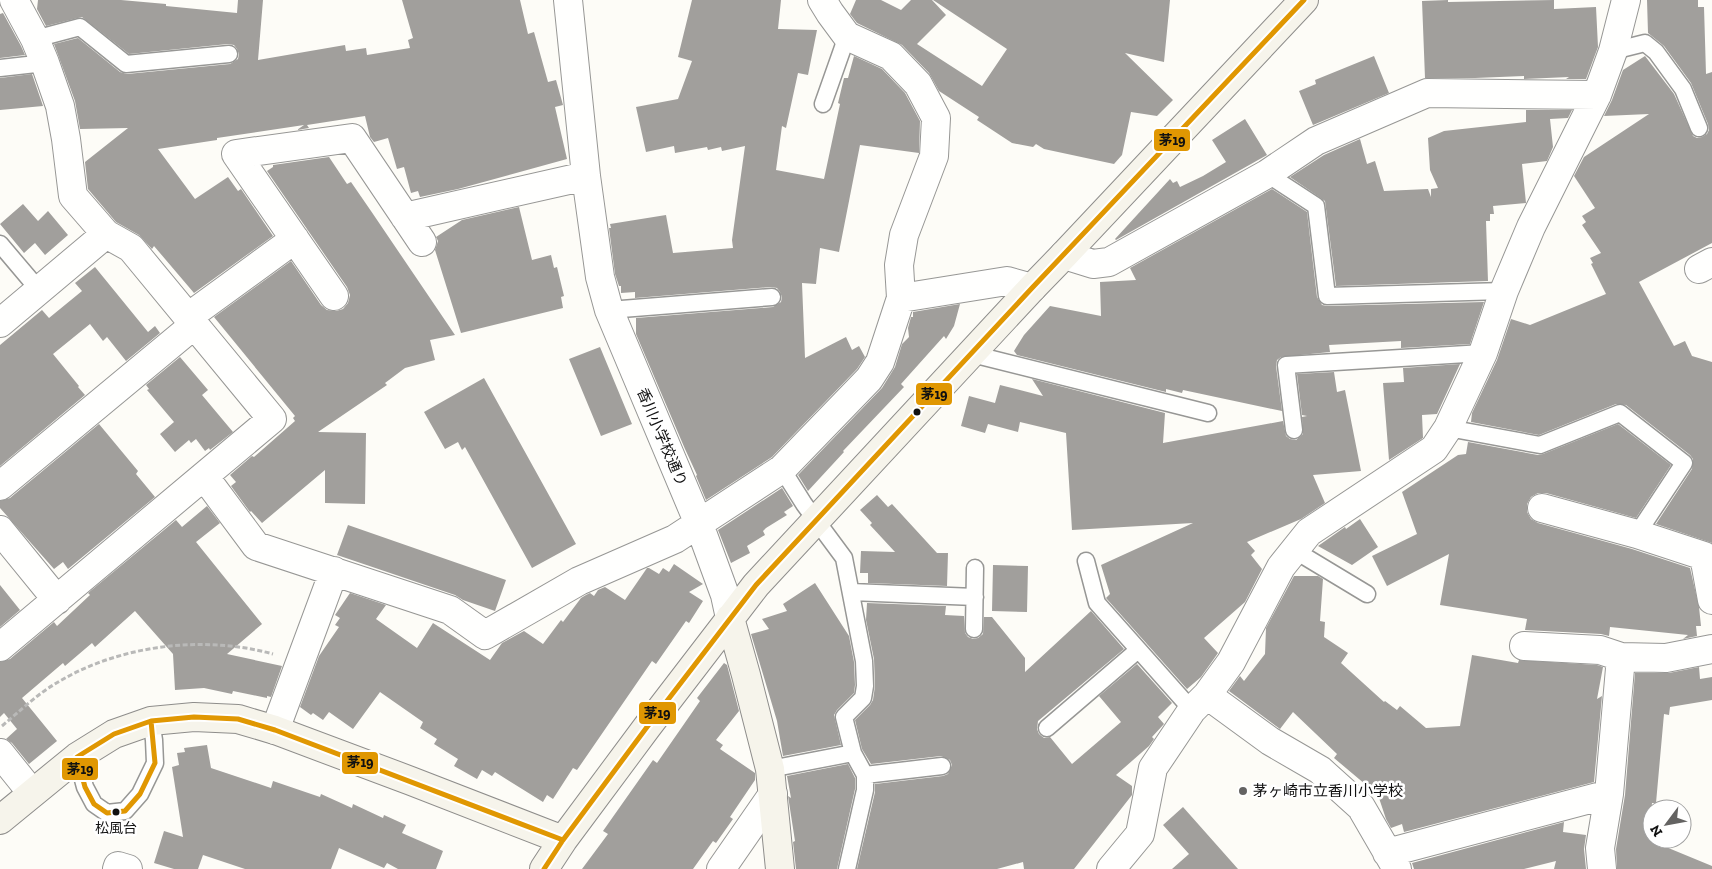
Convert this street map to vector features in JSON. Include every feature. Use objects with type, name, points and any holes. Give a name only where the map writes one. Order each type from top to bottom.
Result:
[{"type":"street","points":[[0,647],[272,419],[131,248],[106,234],[73,196],[60,106],[40,51],[14,0]]},
{"type":"street","name":"香川小学校通り","points":[[568,0],[586,176],[600,277],[608,310],[699,524],[724,595],[746,675],[771,781],[780,869]]},
{"type":"street","points":[[204,476],[256,546],[450,610],[485,635],[578,580],[675,539],[782,469],[869,379],[880,362],[902,298],[899,265],[904,236],[934,156],[936,118],[918,84],[892,56],[847,36],[822,0]]},
{"type":"street","points":[[544,869],[646,727],[756,585],[1032,288],[1304,0]]},
{"type":"street","points":[[1111,869],[1140,834],[1153,768],[1231,662],[1281,567],[1309,532],[1434,449],[1448,428],[1483,353],[1504,291],[1531,227],[1597,94],[1613,51],[1626,0]]},
{"type":"street","points":[[1064,255],[1093,264],[1109,262],[1267,174],[1316,141],[1427,93],[1597,94]]},
{"type":"street","points":[[334,296],[236,154],[352,138],[422,242]]},
{"type":"street","points":[[405,217],[586,176]]},
{"type":"street","points":[[0,323],[106,234]]},
{"type":"street","points":[[0,486],[191,321],[295,239]]},
{"type":"street","points":[[902,298],[1008,281],[1032,288]]},
{"type":"street","points":[[1542,508],[1637,534],[1704,556],[1712,600]]},
{"type":"street","points":[[0,530],[57,600]]},
{"type":"street","points":[[275,730],[334,571]]},
{"type":"street","points":[[1524,646],[1600,650],[1621,657],[1666,658],[1712,649]]},
{"type":"street","points":[[1602,869],[1600,848],[1609,794],[1621,657]]},
{"type":"street","points":[[1199,703],[1320,770],[1361,807],[1392,861],[1609,794]]},
{"type":"street","points":[[0,820],[77,757],[114,734],[151,721],[194,717],[238,719],[275,730],[411,780],[563,840]]},
{"type":"street","points":[[0,753],[32,793]]},
{"type":"street","points":[[721,869],[771,781]]},
{"type":"street","points":[[117,869],[118,866],[128,869]]},
{"type":"lane","points":[[0,68],[40,51],[80,27],[126,64],[229,54]]},
{"type":"lane","points":[[823,104],[847,36]]},
{"type":"lane","points":[[1613,51],[1645,43],[1656,52],[1683,89],[1699,128]]},
{"type":"lane","points":[[1267,174],[1316,206],[1328,296],[1504,291]]},
{"type":"lane","points":[[0,244],[39,290]]},
{"type":"lane","points":[[608,310],[772,297]]},
{"type":"lane","points":[[1294,430],[1286,365],[1483,353]]},
{"type":"lane","points":[[972,354],[1208,413]]},
{"type":"lane","points":[[1448,428],[1540,445],[1620,413],[1684,463],[1637,534]]},
{"type":"lane","points":[[782,469],[816,521],[844,558],[864,661],[866,686],[863,698],[844,717],[853,753],[865,775],[865,790],[847,869]]},
{"type":"lane","points":[[1294,550],[1367,594]]},
{"type":"lane","points":[[1086,561],[1098,603],[1138,650],[1199,703]]},
{"type":"lane","points":[[974,629],[975,568]]},
{"type":"lane","points":[[851,592],[975,597]]},
{"type":"lane","points":[[1047,728],[1138,650]]},
{"type":"lane","points":[[77,757],[85,787],[94,804],[107,813],[125,811],[140,794],[155,764],[151,721]]},
{"type":"lane","points":[[771,781],[853,753]]},
{"type":"lane","points":[[865,775],[942,766]]},
{"type":"path","points":[[0,728],[41,694],[83,670],[136,651],[199,644],[254,649],[300,662]]},
{"type":"building","points":[[38,0],[121,0],[237,13],[238,0],[263,0],[258,60],[345,45],[346,51],[366,48],[367,55],[410,48],[408,40],[413,38],[402,0],[520,0],[528,34],[534,32],[548,82],[556,80],[563,105],[555,107],[567,159],[458,189],[420,197],[418,191],[411,193],[404,167],[397,169],[388,138],[374,142],[370,137],[365,116],[307,125],[309,128],[297,130],[304,125],[158,149],[195,199],[228,177],[238,191],[241,189],[273,236],[194,293],[154,246],[152,249],[139,235],[116,222],[88,189],[85,162],[128,128],[80,129],[75,101],[54,44],[78,38],[120,72],[127,74],[230,64],[238,59],[237,49],[234,45],[228,44],[129,54],[82,17],[46,26],[37,9]]},
{"type":"building","points":[[692,0],[781,0],[778,29],[817,30],[808,75],[798,73],[786,128],[782,126],[776,170],[824,179],[844,78],[848,78],[854,56],[882,69],[905,93],[920,121],[919,153],[860,145],[839,252],[820,248],[816,284],[802,283],[805,358],[846,337],[852,350],[859,346],[865,357],[857,369],[772,457],[706,500],[636,334],[636,318],[773,307],[781,302],[782,297],[777,288],[771,287],[635,298],[635,292],[621,293],[621,286],[619,286],[615,274],[609,228],[611,228],[610,224],[666,215],[673,253],[733,248],[732,240],[745,146],[722,151],[721,147],[708,150],[707,147],[675,153],[674,146],[646,152],[636,107],[678,99],[692,61],[678,57]]},
{"type":"building","points":[[856,0],[881,0],[901,10],[911,0],[932,0],[946,15],[917,44],[982,86],[1007,49],[933,0],[1170,0],[1164,62],[1125,53],[1173,100],[1157,116],[1131,112],[1122,155],[1114,164],[1044,149],[1036,144],[1033,147],[1012,143],[977,120],[979,117],[939,91],[929,73],[902,45],[857,23],[850,14]]},
{"type":"building","points":[[1448,0],[1448,2],[1554,0],[1554,9],[1596,7],[1598,47],[1586,79],[1566,79],[1569,77],[1524,79],[1524,76],[1425,78],[1422,1]]},
{"type":"building","points":[[1647,0],[1698,0],[1698,7],[1704,7],[1706,74],[1712,72],[1712,243],[1639,282],[1674,346],[1685,341],[1692,356],[1712,362],[1712,543],[1656,524],[1692,469],[1693,459],[1626,405],[1616,404],[1539,435],[1471,422],[1472,413],[1497,360],[1511,319],[1530,325],[1606,294],[1591,264],[1593,263],[1590,258],[1601,253],[1582,225],[1586,222],[1582,216],[1595,208],[1574,176],[1584,157],[1649,114],[1604,116],[1623,70],[1645,56],[1674,94],[1693,136],[1697,138],[1702,137],[1709,130],[1691,83],[1664,46],[1648,33]]},
{"type":"building","points":[[3,13],[25,55],[0,58],[0,14]]},
{"type":"building","points":[[1374,56],[1389,93],[1313,125],[1299,91],[1316,84],[1315,80]]},
{"type":"building","points":[[32,74],[43,106],[0,110],[0,78]]},
{"type":"building","points":[[1526,110],[1572,110],[1568,118],[1550,119],[1553,147],[1547,161],[1522,164],[1526,203],[1493,206],[1494,214],[1490,214],[1490,221],[1486,221],[1488,281],[1336,286],[1325,201],[1290,177],[1324,155],[1360,139],[1367,164],[1375,161],[1384,191],[1428,189],[1431,197],[1431,189],[1438,188],[1430,170],[1428,138],[1444,131],[1526,122]]},
{"type":"building","points":[[1245,119],[1267,155],[1115,239],[1170,179],[1173,183],[1177,181],[1180,187],[1226,162],[1212,140]]},
{"type":"building","points":[[329,157],[347,184],[351,182],[455,335],[430,340],[435,360],[405,368],[385,383],[387,385],[318,432],[366,433],[365,504],[325,503],[325,470],[262,523],[250,512],[231,486],[236,482],[230,475],[295,421],[293,418],[295,416],[214,317],[291,261],[321,305],[327,310],[336,311],[343,309],[348,303],[350,295],[347,287],[267,171],[273,165]]},
{"type":"building","points":[[1272,189],[1307,212],[1317,297],[1322,305],[1484,302],[1470,344],[1401,348],[1401,341],[1329,345],[1330,352],[1281,357],[1277,360],[1276,366],[1282,411],[1183,390],[1182,393],[1166,389],[1166,392],[1017,355],[1014,351],[1024,335],[1050,306],[1101,316],[1100,282],[1136,280],[1130,268]]},
{"type":"building","points":[[23,204],[38,221],[48,211],[68,235],[45,255],[35,243],[24,253],[0,224]]},
{"type":"building","points":[[519,207],[532,260],[551,255],[554,268],[557,267],[564,296],[561,297],[563,308],[461,333],[435,250],[438,241],[436,237],[462,220]]},
{"type":"building","points":[[95,267],[148,332],[155,326],[160,333],[126,361],[107,337],[103,341],[90,324],[53,354],[85,395],[0,466],[0,345],[42,310],[49,318],[82,291],[75,283]]},
{"type":"building","points":[[960,304],[954,326],[946,339],[944,336],[901,384],[904,387],[808,491],[798,475],[882,388],[895,367],[902,344],[909,337],[908,328],[913,312]]},
{"type":"building","points":[[600,347],[632,424],[601,436],[569,359]]},
{"type":"building","points":[[180,357],[208,390],[202,395],[233,432],[210,450],[209,448],[205,451],[196,439],[191,443],[189,440],[175,452],[160,434],[174,422],[147,390],[149,389],[146,385]]},
{"type":"building","points":[[1460,364],[1437,414],[1422,415],[1423,438],[1389,460],[1383,383],[1404,382],[1403,368]]},
{"type":"building","points":[[1334,372],[1337,392],[1345,390],[1361,471],[1313,475],[1325,503],[1301,519],[1247,542],[1255,551],[1251,555],[1262,569],[1245,602],[1204,638],[1218,653],[1201,677],[1187,689],[1106,598],[1110,594],[1101,565],[1193,523],[1072,530],[1066,433],[1020,422],[1018,432],[988,424],[985,433],[961,426],[969,396],[995,403],[1000,385],[1043,396],[1032,379],[1165,413],[1163,443],[1283,421],[1286,436],[1296,440],[1303,434],[1302,417],[1307,416],[1302,415],[1297,374]]},
{"type":"building","points":[[484,378],[576,544],[532,568],[465,447],[462,450],[458,442],[445,449],[424,412]]},
{"type":"building","points":[[99,424],[138,471],[136,474],[155,497],[68,569],[63,562],[54,569],[0,508],[0,501],[10,498]]},
{"type":"building","points":[[1618,424],[1671,465],[1636,518],[1546,493],[1538,493],[1531,497],[1527,504],[1527,512],[1531,519],[1538,523],[1632,549],[1690,568],[1699,607],[1701,626],[1696,626],[1697,636],[1683,639],[1688,635],[1610,627],[1609,636],[1525,630],[1527,619],[1440,605],[1449,554],[1387,586],[1372,556],[1417,534],[1402,492],[1458,455],[1466,454],[1468,442],[1538,455]]},
{"type":"building","points":[[782,488],[793,506],[784,512],[787,515],[766,528],[763,531],[765,535],[747,546],[750,553],[731,563],[718,530]]},
{"type":"building","points":[[877,495],[888,507],[892,504],[937,553],[948,553],[947,586],[868,583],[868,573],[860,573],[861,551],[895,552],[870,525],[872,523],[860,510]]},
{"type":"building","points":[[207,506],[220,523],[196,542],[262,624],[227,654],[282,666],[271,697],[267,696],[267,698],[233,691],[232,694],[204,688],[175,690],[173,654],[135,611],[95,647],[92,643],[65,666],[63,663],[22,698],[57,741],[29,764],[12,743],[6,739],[17,729],[4,713],[0,717],[0,662],[10,659],[54,622],[57,626],[90,595],[88,593],[176,520],[182,527]]},
{"type":"building","points":[[1360,519],[1378,547],[1352,565],[1318,546],[1345,527],[1346,529]]},
{"type":"building","points":[[348,525],[506,580],[495,611],[463,600],[455,595],[337,555]]},
{"type":"building","points":[[674,564],[703,584],[689,592],[703,601],[689,623],[686,621],[656,664],[652,661],[577,770],[573,768],[553,799],[547,795],[543,802],[495,772],[492,776],[482,770],[477,779],[454,766],[458,759],[434,744],[437,739],[420,728],[423,722],[380,692],[353,729],[329,712],[323,720],[313,713],[311,715],[300,707],[319,656],[339,627],[335,625],[340,618],[335,615],[350,593],[386,605],[376,619],[417,648],[433,623],[490,660],[502,643],[524,631],[543,644],[561,620],[563,622],[581,598],[586,595],[590,593],[594,596],[598,590],[605,587],[625,600],[647,568],[659,574],[663,568],[669,572]]},
{"type":"building","points":[[993,565],[1028,566],[1027,612],[992,611]]},
{"type":"building","points":[[1294,576],[1318,576],[1323,579],[1320,621],[1325,622],[1324,637],[1348,653],[1341,663],[1384,702],[1397,710],[1400,706],[1426,728],[1460,726],[1472,655],[1518,663],[1519,660],[1603,667],[1597,699],[1602,696],[1594,782],[1404,832],[1402,824],[1391,828],[1378,795],[1334,758],[1337,754],[1293,712],[1280,729],[1229,691],[1240,676],[1244,681],[1265,654],[1266,628]]},
{"type":"building","points":[[815,583],[849,636],[854,662],[854,693],[834,715],[841,745],[783,756],[777,721],[751,634],[769,629],[762,619],[787,611],[783,604]]},
{"type":"building","points":[[0,585],[20,610],[0,627]]},
{"type":"building","points":[[867,603],[946,606],[945,615],[964,616],[965,633],[973,639],[983,634],[984,617],[992,617],[1025,658],[1025,672],[1091,611],[1124,649],[1038,721],[1037,729],[1044,738],[1050,737],[1072,764],[1121,722],[1099,696],[1137,664],[1172,703],[1158,717],[1164,724],[1152,737],[1154,739],[1149,746],[1116,775],[1132,786],[1132,795],[1074,869],[1024,869],[1023,862],[997,869],[857,869],[875,792],[875,784],[943,776],[948,774],[952,765],[950,760],[941,756],[871,764],[862,749],[855,720],[873,700],[875,686],[874,659],[866,620]]},
{"type":"building","points":[[724,663],[727,665],[739,711],[716,740],[723,745],[720,749],[755,773],[755,780],[730,817],[733,819],[716,843],[713,841],[693,869],[582,869],[608,834],[603,831],[653,760],[657,763],[700,701],[697,698]]},
{"type":"building","points":[[1699,667],[1700,679],[1712,677],[1712,700],[1670,707],[1669,715],[1664,714],[1656,799],[1642,799],[1642,849],[1671,849],[1712,866],[1712,869],[1617,869],[1616,849],[1625,795],[1635,673],[1669,673]]},
{"type":"building","points":[[207,745],[211,768],[271,788],[273,781],[320,797],[321,794],[352,808],[353,804],[383,818],[384,815],[406,825],[402,833],[443,851],[436,869],[398,869],[387,863],[384,868],[339,848],[331,869],[245,869],[203,855],[198,869],[174,869],[154,863],[164,831],[183,837],[172,767],[179,765],[177,753],[185,752],[184,748]]},
{"type":"building","points":[[848,764],[855,778],[855,789],[837,869],[796,869],[793,842],[795,841],[788,796],[791,798],[787,776]]},
{"type":"building","points":[[1183,807],[1238,869],[1172,869],[1189,854],[1163,825]]},
{"type":"building","points":[[1564,822],[1563,832],[1586,835],[1584,849],[1586,869],[1554,869],[1556,861],[1524,869],[1414,869],[1412,863]]},
{"type":"transit line","name":"茅19","points":[[544,869],[563,840],[647,727],[756,585],[1032,288],[1304,0]]},
{"type":"transit line","name":"茅19","points":[[151,721],[194,717],[238,719],[275,730],[563,840]]},
{"type":"transit line","name":"茅19","points":[[151,721],[155,763],[140,794],[125,811],[107,813],[94,804],[85,787],[77,757],[114,734],[151,721]]},
{"type":"place","name":"茅ヶ崎市立香川小学校","points":[[1243,791]]},
{"type":"place","name":"松風台","points":[[116,812]]}]
